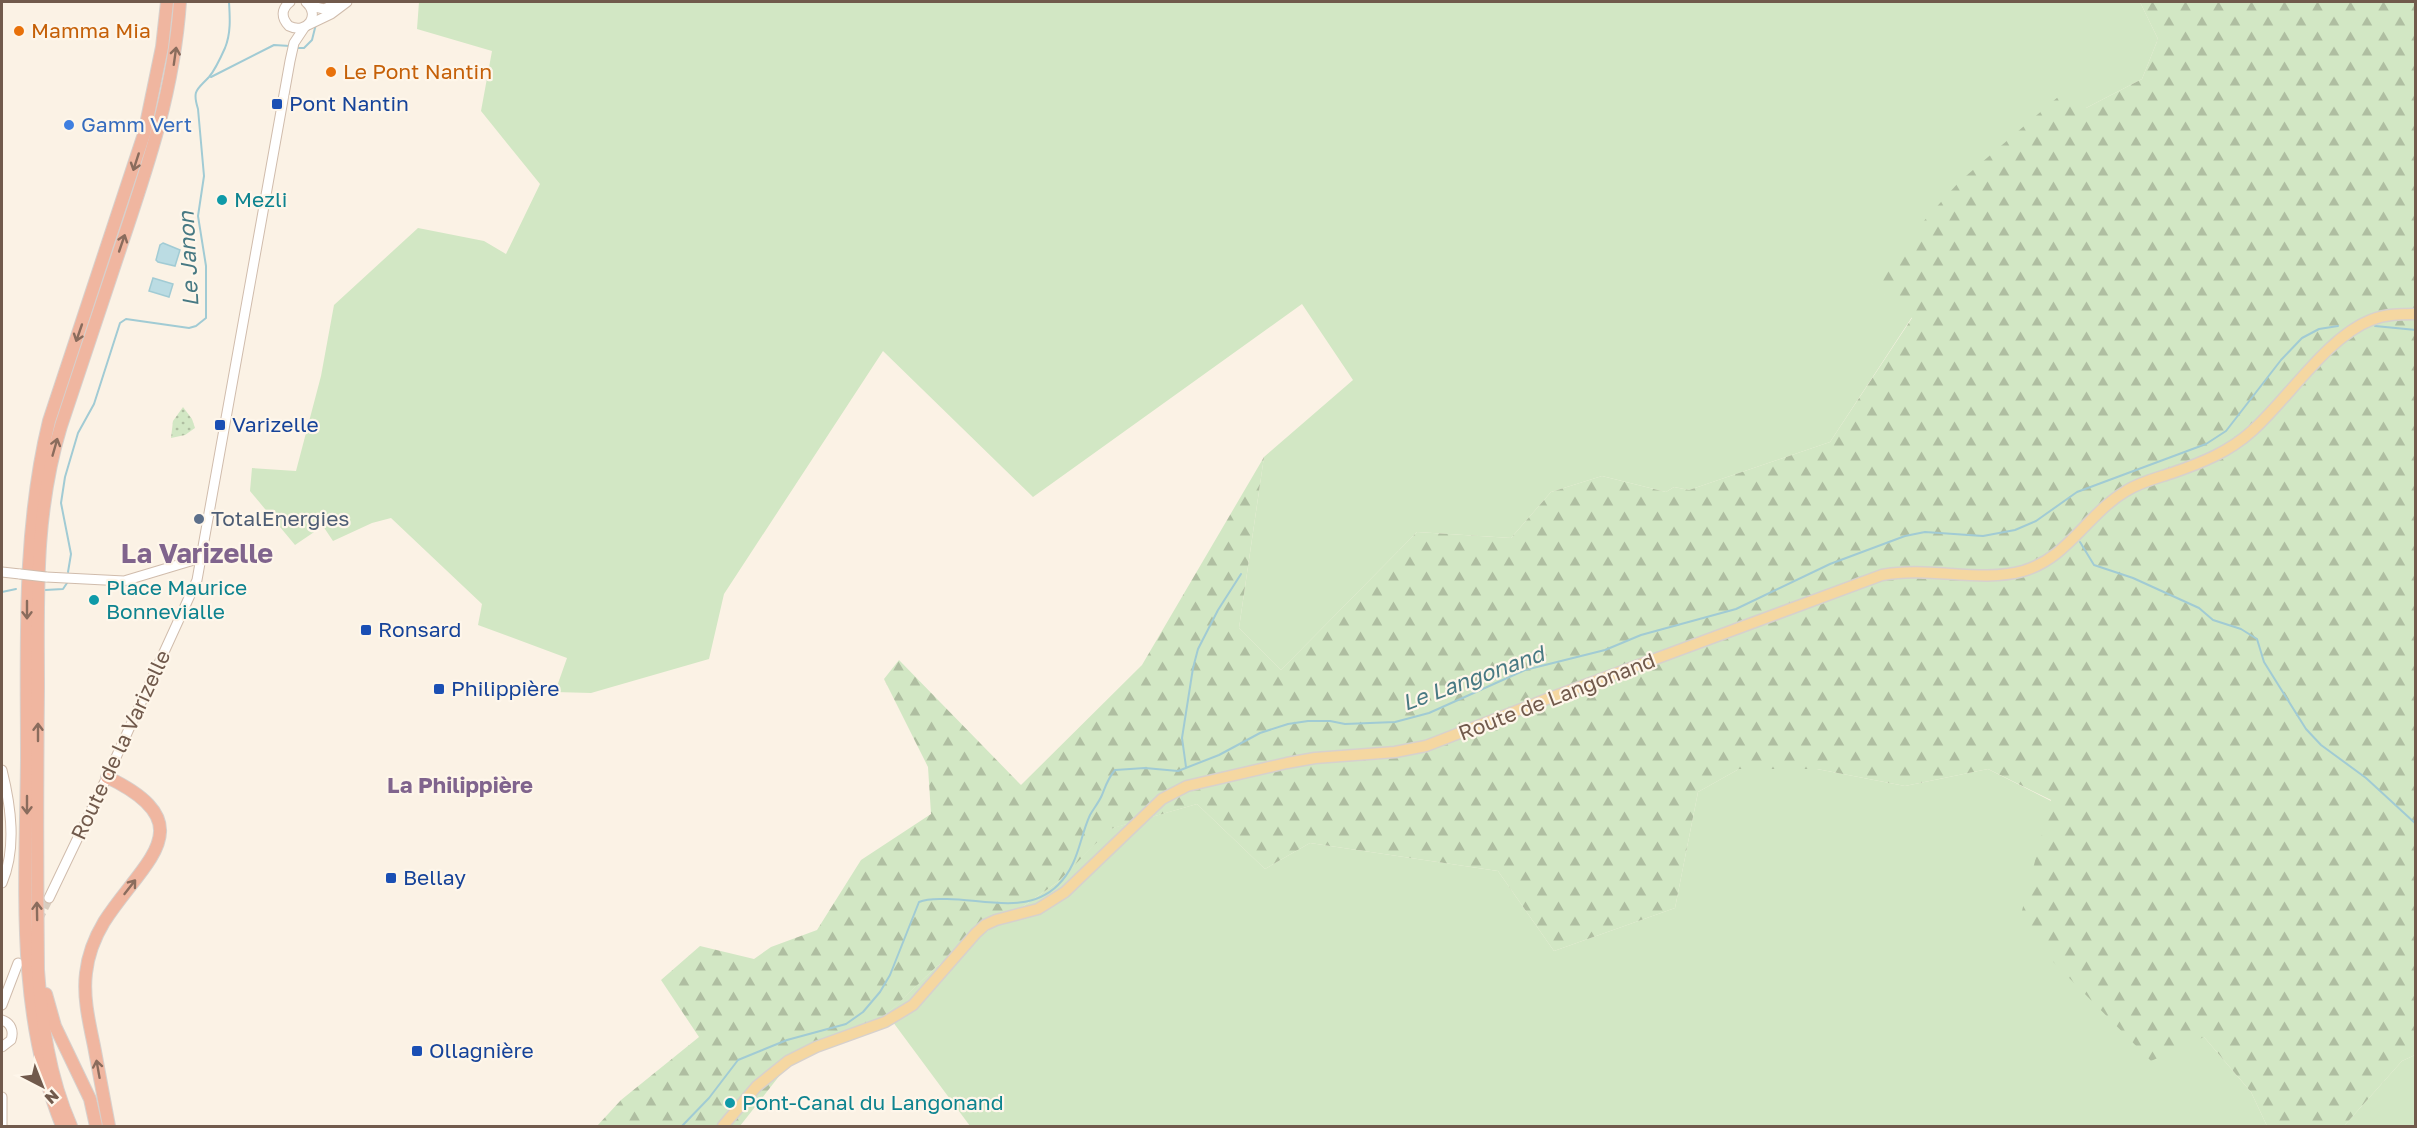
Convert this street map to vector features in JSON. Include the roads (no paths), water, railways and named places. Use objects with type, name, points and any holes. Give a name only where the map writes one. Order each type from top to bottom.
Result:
[{"type":"highway","points":[[62,1126],[52,1104],[36,1043],[31,1016],[27,951],[29,551],[36,485],[47,431],[144,134],[162,47],[166,2]]},
{"type":"highway","points":[[71,1126],[60,1098],[48,1054],[41,1012],[38,970],[38,601],[45,489],[61,426],[146,174],[163,115],[174,65],[180,2]]},
{"type":"highway","points":[[108,777],[142,796],[153,810],[159,830],[154,855],[111,911],[96,937],[86,974],[87,1011],[109,1126]]},
{"type":"highway","points":[[38,970],[55,1026],[90,1099],[96,1126]]},
{"type":"highway","points":[[36,1043],[35,1058],[53,1126]]},
{"type":"main road","points":[[290,2],[283,12],[285,22],[299,29],[331,14],[347,2]]},
{"type":"main road","points":[[292,52],[311,23],[313,16],[311,6],[330,8],[340,2]]},
{"type":"main road","points":[[289,26],[292,52]]},
{"type":"main road","name":"Route de la Varizelle","points":[[49,898],[108,777],[193,590],[202,560],[292,52]]},
{"type":"main road","name":"Route de Langonand","points":[[723,1126],[757,1086],[788,1061],[823,1044],[885,1022],[913,1005],[976,933],[996,920],[1038,909],[1058,897],[1162,799],[1175,791],[1200,782],[1287,763],[1316,758],[1395,752],[1437,743],[1547,699],[1882,575],[1913,571],[2002,574],[2035,567],[2061,551],[2102,509],[2128,489],[2208,460],[2239,442],[2337,342],[2357,326],[2382,316],[2415,314]]},
{"type":"main road","points":[[2,572],[46,577],[124,580],[194,560],[202,560]]},
{"type":"main road","points":[[2,770],[10,822],[9,861],[2,883]]},
{"type":"main road","points":[[2,1005],[18,963]]},
{"type":"main road","points":[[2,1020],[8,1023],[13,1031],[11,1040],[2,1047]]},
{"type":"main road","points":[[2,1097],[2,1126]]},
{"type":"water","points":[[163,243],[180,250],[175,266],[156,260],[160,245]]},
{"type":"water","points":[[153,278],[173,284],[169,297],[149,291]]},
{"type":"waterway","name":"Le Janon","points":[[68,572],[71,554],[61,503],[65,477],[78,433],[94,404],[120,323],[126,319],[189,328],[196,326],[206,318],[206,266],[198,216],[204,176],[196,94],[213,71],[225,48],[230,20],[229,2]]},
{"type":"waterway","points":[[296,48],[304,48],[312,40],[316,24]]},
{"type":"waterway","points":[[211,77],[274,45],[290,46]]},
{"type":"waterway","name":"Le Langonand","points":[[682,1126],[709,1098],[738,1060],[787,1040],[846,1024],[863,1012],[880,992],[890,975],[919,902],[940,899],[1019,903],[1033,900],[1058,885],[1070,869],[1090,815],[1115,770],[1145,768],[1178,771],[1219,755],[1260,733],[1288,724],[1308,721],[1345,724],[1395,722],[1429,713],[1525,670],[1605,650],[1641,635],[1736,609],[1830,564],[1905,536],[1925,532],[1983,536],[2015,530],[2036,521],[2077,492],[2206,444],[2226,431],[2281,360],[2302,338],[2319,329],[2338,326]]},
{"type":"waterway","points":[[2375,326],[2416,330]]},
{"type":"waterway","points":[[2080,542],[2094,565],[2133,578],[2199,608],[2213,620],[2241,629],[2257,639],[2264,662],[2306,729],[2321,745],[2366,778],[2416,824]]},
{"type":"waterway","points":[[1186,767],[1182,738],[1198,649],[1218,610],[1241,574]]},
{"type":"waterway","name":"Le Janon","points":[[45,590],[63,589],[67,583]]},
{"type":"waterway","name":"Le Janon","points":[[2,592],[16,589]]},
{"type":"tunnel","points":[[38,920],[49,898]]},
{"type":"place","name":"Mamma Mia","points":[[19,31]]},
{"type":"place","name":"Le Pont Nantin","points":[[331,72]]},
{"type":"place","name":"Pont Nantin","points":[[277,104]]},
{"type":"place","name":"Gamm Vert","points":[[69,125]]},
{"type":"place","name":"Mezli","points":[[222,200]]},
{"type":"place","name":"Varizelle","points":[[220,425]]},
{"type":"place","name":"TotalEnergies","points":[[199,519]]},
{"type":"place","name":"Place Maurice Bonnevialle","points":[[94,600]]},
{"type":"place","name":"Ronsard","points":[[366,630]]},
{"type":"place","name":"Philippière","points":[[439,689]]},
{"type":"place","name":"Bellay","points":[[391,878]]},
{"type":"place","name":"Ollagnière","points":[[417,1051]]},
{"type":"place","name":"Pont-Canal du Langonand","points":[[730,1103]]},
{"type":"district","name":"La Varizelle","points":[[197,554]]},
{"type":"district","name":"La Philippière","points":[[460,785]]}]
